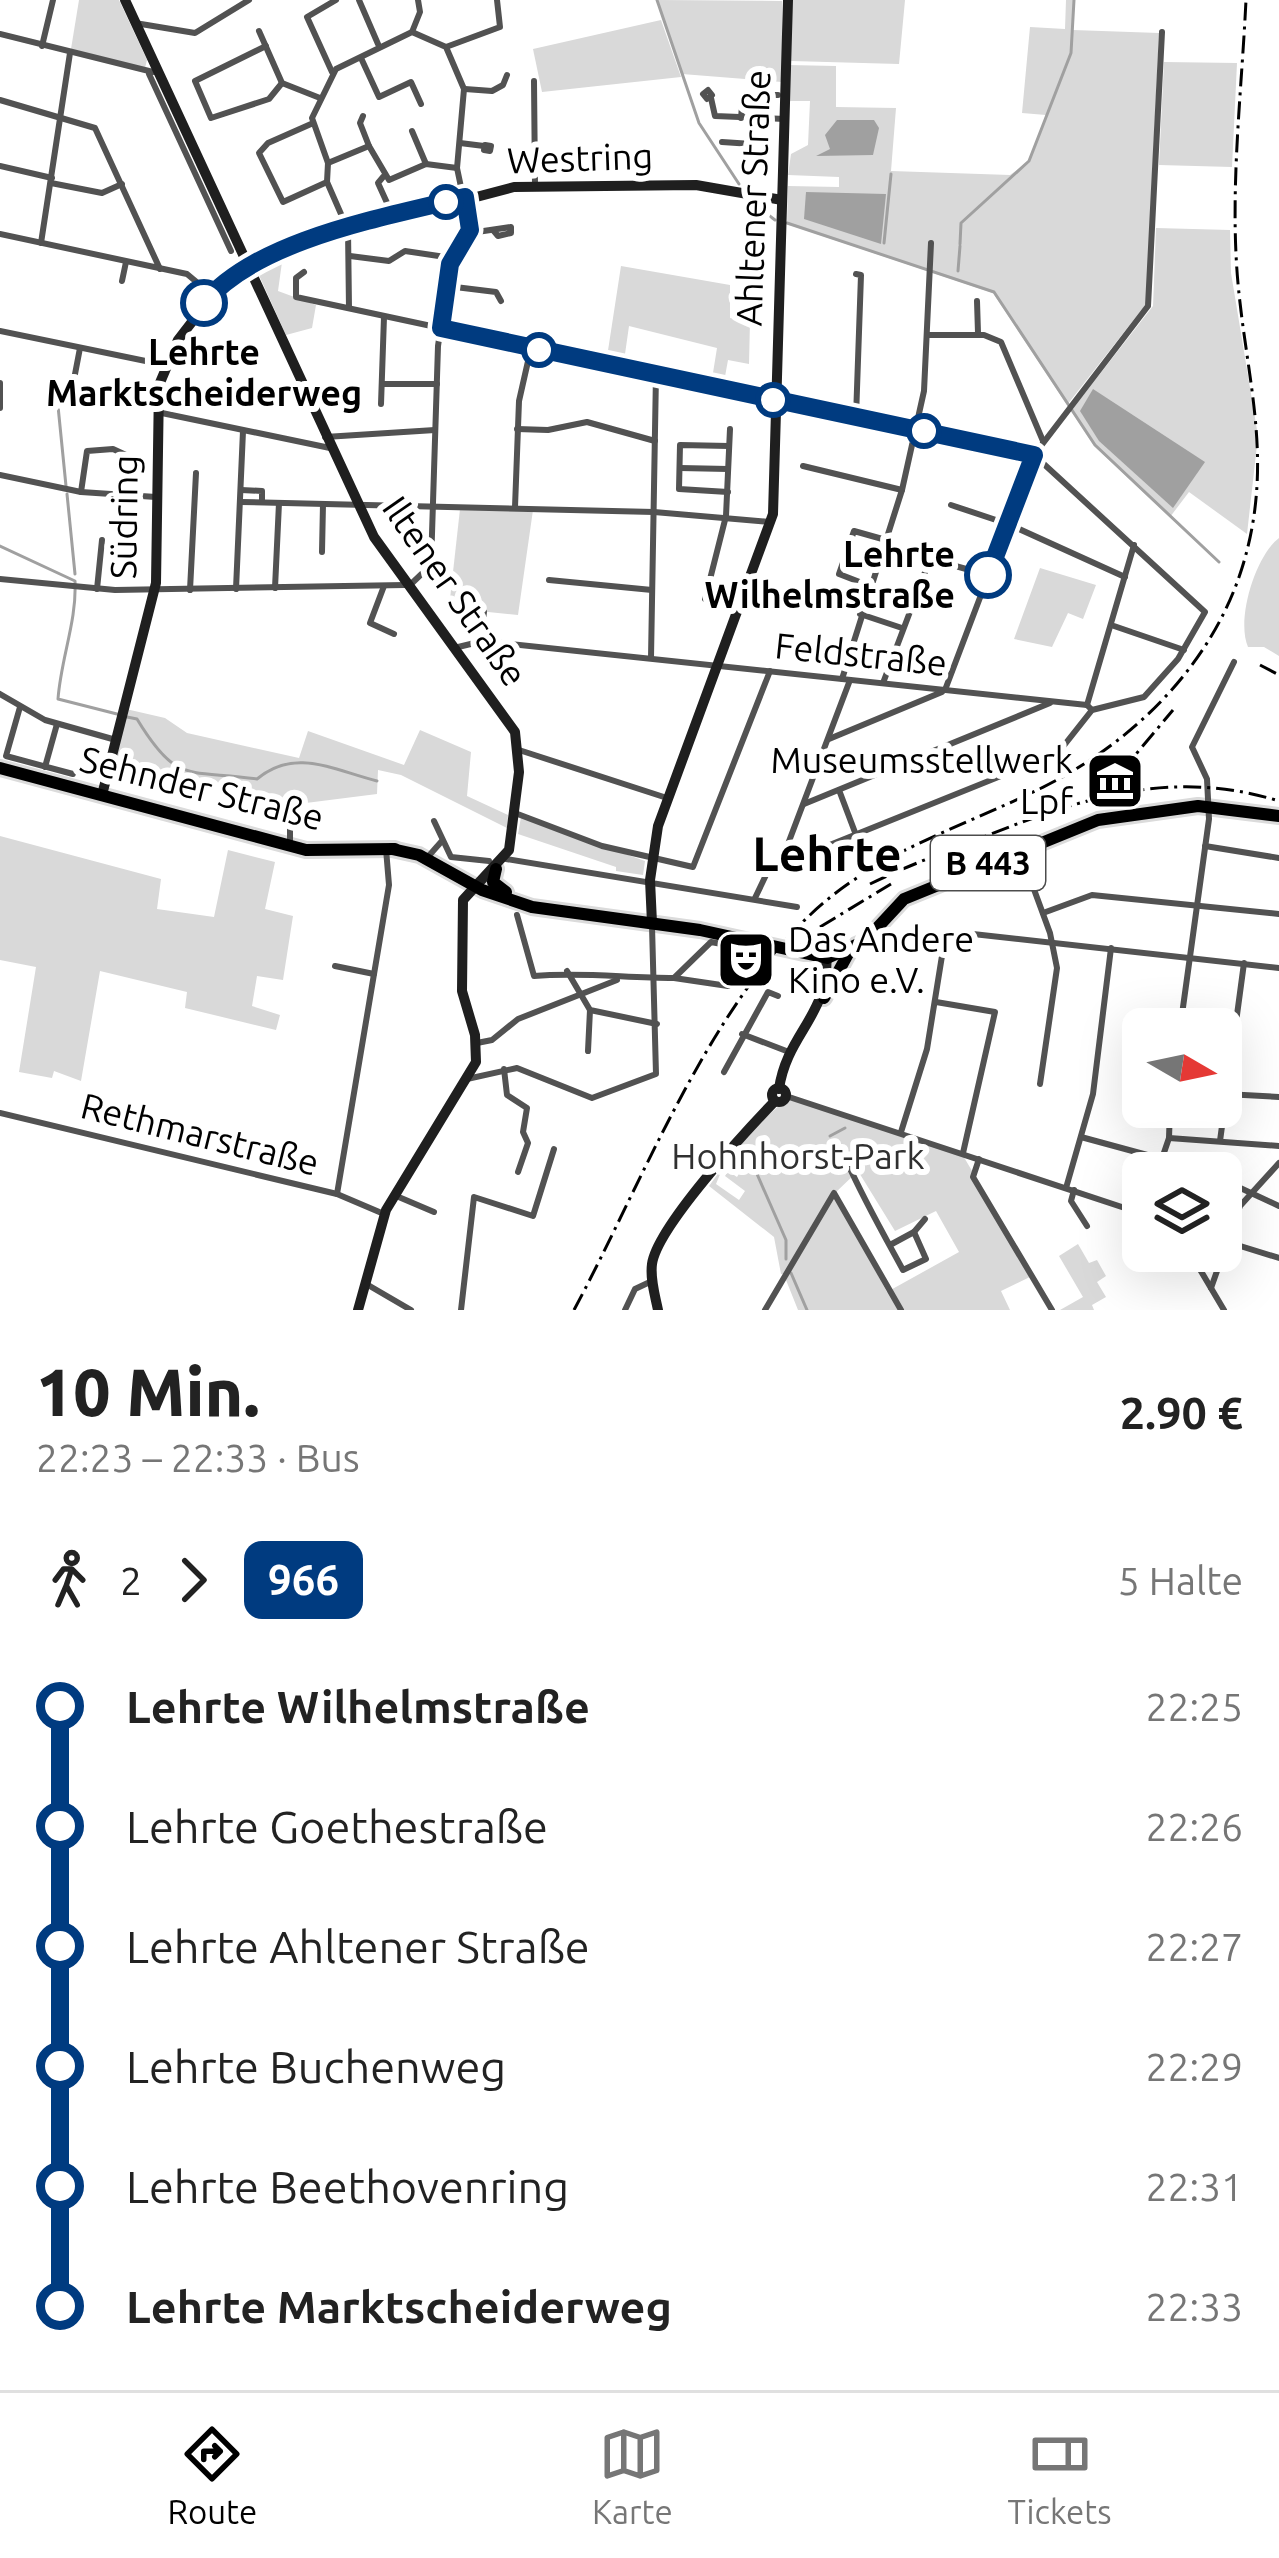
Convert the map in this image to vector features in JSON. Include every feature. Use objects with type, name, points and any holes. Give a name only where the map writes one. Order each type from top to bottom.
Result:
[{"type":"main road","name":"Sehnder Straße","points":[[0,768],[290,845],[326,852],[389,849],[428,856],[474,883]]},
{"type":"main road","name":"B 443","points":[[474,883],[826,955],[854,950],[892,920],[904,899],[1019,850],[1124,813],[1209,807],[1279,816]]},
{"type":"main road","points":[[497,863],[493,882],[506,892]]},
{"type":"main road","name":"B 443","points":[[474,883],[548,910],[651,920]]},
{"type":"main road","name":"B 443","points":[[826,955],[892,920]]},
{"type":"main road","points":[[824,998],[837,968],[854,950]]},
{"type":"street","points":[[42,46],[53,0]]},
{"type":"street","name":"Iltener Straße","points":[[124,0],[231,251]]},
{"type":"street","points":[[135,23],[196,33],[249,0]]},
{"type":"street","points":[[295,21],[336,0]]},
{"type":"street","points":[[359,0],[378,44]]},
{"type":"street","points":[[412,32],[419,3],[434,0]]},
{"type":"street","points":[[349,308],[348,230],[327,182],[328,163],[311,124],[332,72],[378,44],[412,32],[446,46],[500,27],[497,0]]},
{"type":"street","name":"Ahltener Straße","points":[[651,920],[652,861],[667,798],[771,522],[788,0]]},
{"type":"street","points":[[308,17],[332,72]]},
{"type":"street","points":[[259,32],[282,82],[320,98]]},
{"type":"street","points":[[829,739],[945,691],[1034,455],[1148,306],[1162,32]]},
{"type":"street","points":[[0,34],[153,72]]},
{"type":"street","points":[[266,46],[195,81],[211,118],[269,99],[282,82]]},
{"type":"street","points":[[0,579],[155,590],[406,586],[431,565],[441,328],[452,257],[470,233],[457,168],[464,88],[446,46]]},
{"type":"street","points":[[41,243],[70,53]]},
{"type":"street","points":[[361,58],[379,97],[411,82],[421,104]]},
{"type":"street","name":"Iltener Straße","points":[[153,72],[357,505],[406,586],[510,723],[519,751]]},
{"type":"street","points":[[464,88],[492,91],[503,86],[507,75]]},
{"type":"street","points":[[534,81],[535,185]]},
{"type":"street","points":[[741,118],[743,95],[778,95]]},
{"type":"street","points":[[711,98],[715,116],[785,119]]},
{"type":"street","points":[[0,100],[95,128],[160,269]]},
{"type":"street","points":[[363,116],[360,123],[369,146],[382,177],[389,181],[426,164],[457,168]]},
{"type":"street","points":[[751,159],[753,118]]},
{"type":"street","points":[[311,124],[268,142],[259,153],[283,202],[327,182]]},
{"type":"street","points":[[416,140],[426,164]]},
{"type":"street","points":[[460,142],[484,146]]},
{"type":"street","points":[[722,142],[752,144]]},
{"type":"street","points":[[328,163],[369,146]]},
{"type":"street","points":[[0,166],[102,194],[122,184]]},
{"type":"street","points":[[382,177],[378,183],[388,205]]},
{"type":"street","name":"Westring","points":[[246,267],[348,230],[465,197],[535,185],[696,185],[782,200]]},
{"type":"street","points":[[470,233],[493,230]]},
{"type":"street","points":[[0,234],[187,274],[211,294]]},
{"type":"street","points":[[780,865],[829,739],[860,614],[902,490],[916,429],[928,334],[932,243]]},
{"type":"street","points":[[350,256],[389,261],[405,251],[452,257]]},
{"type":"street","points":[[122,281],[126,262]]},
{"type":"street","name":"Südring","points":[[102,795],[155,590],[155,412],[164,365],[211,294],[246,267]]},
{"type":"street","points":[[304,272],[296,278],[296,297],[1034,455],[1205,612],[1184,650],[1144,697],[1089,707]]},
{"type":"street","points":[[856,274],[861,275],[856,417]]},
{"type":"street","points":[[447,286],[496,292],[501,301]]},
{"type":"street","points":[[976,301],[978,335]]},
{"type":"street","points":[[381,404],[384,316]]},
{"type":"street","points":[[0,331],[164,365]]},
{"type":"street","points":[[928,334],[978,335],[1001,342],[1043,442]]},
{"type":"street","points":[[80,348],[71,394],[128,404]]},
{"type":"street","points":[[515,507],[517,429],[531,348]]},
{"type":"street","points":[[652,659],[656,374]]},
{"type":"street","points":[[0,383],[0,408]]},
{"type":"street","points":[[382,384],[436,385]]},
{"type":"street","points":[[155,412],[328,443],[435,430]]},
{"type":"street","points":[[517,429],[587,422],[655,441]]},
{"type":"street","points":[[705,598],[725,515],[730,429]]},
{"type":"street","points":[[236,589],[244,430]]},
{"type":"street","points":[[728,491],[679,489],[680,445],[729,446]]},
{"type":"street","points":[[81,492],[87,452],[113,449],[126,455],[118,496]]},
{"type":"street","points":[[803,466],[902,490]]},
{"type":"street","points":[[680,468],[728,470]]},
{"type":"street","points":[[190,590],[196,473]]},
{"type":"street","points":[[0,475],[81,492],[157,497]]},
{"type":"street","points":[[241,490],[262,491],[262,502]]},
{"type":"street","points":[[241,502],[654,512],[771,522]]},
{"type":"street","points":[[275,589],[279,503]]},
{"type":"street","points":[[322,552],[323,504]]},
{"type":"street","points":[[951,506],[1008,524],[1125,577]]},
{"type":"street","points":[[870,586],[838,574],[854,531],[886,540]]},
{"type":"street","points":[[97,589],[102,540]]},
{"type":"street","points":[[755,898],[766,875],[780,865],[1058,753],[1089,707],[1134,545]]},
{"type":"street","points":[[883,683],[930,559],[988,575]]},
{"type":"street","points":[[549,580],[652,590]]},
{"type":"street","points":[[384,586],[370,623],[394,634]]},
{"type":"street","points":[[480,641],[484,613]]},
{"type":"street","points":[[860,614],[902,628]]},
{"type":"street","points":[[1114,626],[1184,650]]},
{"type":"street","name":"Feldstraße","points":[[454,648],[480,641],[1089,707]]},
{"type":"street","points":[[1183,1008],[1209,807],[1208,779],[1194,754],[1193,739],[1234,662]]},
{"type":"street","points":[[515,813],[652,861],[693,868],[770,671]]},
{"type":"street","points":[[0,694],[56,724],[116,740]]},
{"type":"street","points":[[804,803],[1052,703]]},
{"type":"street","points":[[20,706],[6,756],[74,774]]},
{"type":"street","points":[[45,767],[56,724]]},
{"type":"street","points":[[358,1310],[384,1214],[467,1079],[477,1043],[461,988],[461,910],[474,883],[497,863],[515,813],[519,751],[667,798]]},
{"type":"street","points":[[839,790],[856,836]]},
{"type":"street","points":[[290,810],[290,845]]},
{"type":"street","points":[[434,821],[441,842],[457,860],[650,880],[797,907]]},
{"type":"street","points":[[428,856],[441,842]]},
{"type":"street","points":[[1204,846],[1279,858]]},
{"type":"street","points":[[337,1194],[389,885],[389,849]]},
{"type":"street","points":[[1019,850],[1057,968],[1040,1084]]},
{"type":"street","points":[[1043,913],[1092,895],[1279,914]]},
{"type":"street","points":[[517,915],[534,976],[567,970],[617,980],[674,978],[728,986]]},
{"type":"street","points":[[467,1079],[504,1070],[540,1075],[579,1096],[604,1095],[656,1074],[651,920]]},
{"type":"street","points":[[902,1132],[935,1002],[946,931],[1279,968]]},
{"type":"street","points":[[674,978],[711,942],[759,952]]},
{"type":"street","points":[[1087,1226],[1071,1201],[1070,1189],[1093,1094],[1111,948]]},
{"type":"street","points":[[658,1310],[652,1281],[659,1246],[728,1151],[780,1095],[788,1052],[824,998],[826,955]]},
{"type":"street","points":[[1237,1008],[1244,963]]},
{"type":"street","points":[[335,966],[374,974]]},
{"type":"street","points":[[567,970],[590,1010],[588,1051]]},
{"type":"street","points":[[477,1043],[492,1040],[518,1019],[617,980]]},
{"type":"street","points":[[724,1072],[768,992],[778,996]]},
{"type":"street","points":[[935,1002],[995,1012],[963,1153]]},
{"type":"street","points":[[590,1010],[657,1024]]},
{"type":"street","points":[[742,1034],[788,1052]]},
{"type":"street","points":[[504,1070],[507,1095],[527,1108],[523,1132],[528,1143],[518,1172]]},
{"type":"street","points":[[780,1095],[1122,1207]]},
{"type":"street","points":[[1242,1095],[1279,1097]]},
{"type":"street","name":"Rethmarstraße","points":[[0,1113],[337,1194],[384,1214]]},
{"type":"street","points":[[1164,1152],[1169,1128]]},
{"type":"street","points":[[1220,1141],[1221,1128]]},
{"type":"street","points":[[1081,1137],[1136,1152]]},
{"type":"street","points":[[1169,1138],[1279,1146]]},
{"type":"street","points":[[461,1310],[475,1198],[533,1216],[554,1149]]},
{"type":"street","points":[[980,1159],[973,1177],[1052,1310]]},
{"type":"street","points":[[1242,1204],[1279,1163]]},
{"type":"street","points":[[848,1164],[903,1270],[926,1259],[914,1232]]},
{"type":"street","points":[[1242,1187],[1279,1206]]},
{"type":"street","points":[[765,1310],[828,1194],[834,1192],[844,1202],[901,1310]]},
{"type":"street","points":[[844,1202],[862,1192]]},
{"type":"street","points":[[394,1195],[434,1212]]},
{"type":"street","points":[[890,1245],[914,1232],[925,1219]]},
{"type":"street","points":[[866,1241],[882,1232]]},
{"type":"street","points":[[1242,1246],[1279,1258]]},
{"type":"street","points":[[1201,1272],[1223,1310]]},
{"type":"street","points":[[1210,1288],[1214,1272]]},
{"type":"street","points":[[625,1310],[639,1286],[652,1281]]},
{"type":"street","points":[[367,1290],[411,1310]]},
{"type":"green space","points":[[79,0],[119,0],[147,60],[145,68],[71,49]]},
{"type":"green space","points":[[658,0],[782,1],[782,82],[682,74]]},
{"type":"green space","points":[[790,0],[905,0],[899,64],[791,61]]},
{"type":"green space","points":[[1066,0],[1074,0],[1073,30],[1159,33],[1146,304],[1067,405],[993,293],[787,224],[788,186],[839,187],[839,177],[788,175],[791,154],[808,145],[810,101],[787,101],[788,65],[836,66],[836,107],[896,108],[891,171],[1010,175],[1027,163],[1050,109],[1046,115],[1022,113],[1030,27],[1065,29]]},
{"type":"green space","points":[[661,20],[681,77],[542,92],[533,49]]},
{"type":"green space","points":[[1164,62],[1237,63],[1232,167],[1159,165]]},
{"type":"green space","points":[[1156,228],[1230,230],[1231,273],[1258,436],[1247,534],[1189,492],[1170,517],[1094,446],[1071,411],[1153,306]]},
{"type":"green space","points":[[282,262],[278,291],[316,305],[312,328],[286,335],[258,273]]},
{"type":"green space","points":[[621,266],[730,285],[730,318],[750,321],[749,364],[728,360],[724,382],[712,379],[717,348],[629,326],[624,361],[607,357]]},
{"type":"green space","points":[[460,509],[533,510],[518,615],[449,608]]},
{"type":"green space","points":[[1279,538],[1279,656],[1264,647],[1248,647],[1244,621],[1255,573]]},
{"type":"green space","points":[[1040,568],[1096,585],[1083,619],[1068,613],[1052,647],[1014,639]]},
{"type":"green space","points":[[126,709],[165,718],[187,733],[299,758],[308,731],[404,765],[420,730],[471,752],[467,796],[508,815],[507,828],[401,775],[378,770],[377,794],[290,805],[112,761]]},
{"type":"green space","points":[[521,817],[645,861],[643,875],[616,871],[616,867],[518,834]]},
{"type":"green space","points":[[0,836],[161,879],[157,909],[214,917],[228,850],[275,862],[265,909],[293,916],[283,980],[257,976],[252,1006],[280,1015],[276,1030],[185,1008],[187,992],[100,971],[81,1081],[54,1071],[52,1078],[19,1072],[36,967],[0,960]]},
{"type":"green space","name":"Hohnhorst-Park","points":[[788,1098],[962,1154],[1034,1275],[1001,1291],[1010,1310],[798,1310],[786,1280],[789,1274],[781,1274],[774,1237],[709,1186],[723,1167],[716,1184],[739,1200],[745,1191],[725,1176],[728,1171],[737,1177],[745,1164],[733,1156],[752,1129]],"holes":[[[858,1171],[895,1231],[936,1211],[959,1252],[887,1292],[834,1194]]]},
{"type":"green space","points":[[1078,1244],[1089,1263],[1097,1260],[1106,1276],[1097,1282],[1106,1297],[1092,1305],[1094,1310],[1060,1310],[1083,1297],[1059,1256]]},
{"type":"shaded area","points":[[837,120],[874,120],[879,128],[873,155],[816,156],[830,149],[825,135]]},
{"type":"shaded area","points":[[806,192],[886,194],[881,244],[804,219]]},
{"type":"shaded area","points":[[1093,389],[1205,462],[1173,508],[1099,441],[1080,411]]},
{"type":"waterway","points":[[657,0],[699,123],[739,184]]},
{"type":"waterway","points":[[960,244],[961,223],[1029,161],[1071,53],[1074,0]]},
{"type":"waterway","points":[[884,243],[891,174]]},
{"type":"waterway","points":[[754,204],[775,220]]},
{"type":"waterway","points":[[787,223],[994,292],[1095,445],[1219,562]]},
{"type":"waterway","points":[[958,271],[960,246]]},
{"type":"waterway","points":[[57,396],[66,486]]},
{"type":"waterway","points":[[67,494],[75,574]]},
{"type":"waterway","points":[[0,546],[75,581],[58,699],[117,714]]},
{"type":"waterway","points":[[127,717],[137,719],[163,755],[186,770],[257,779],[271,769],[300,763],[377,781]]},
{"type":"waterway","points":[[830,1136],[845,1128]]},
{"type":"waterway","points":[[766,1167],[757,1174],[786,1240],[786,1259]]},
{"type":"waterway","points":[[791,1273],[807,1310]]},
{"type":"railway","points":[[574,1310],[708,1050],[739,1000],[810,915],[888,859],[1031,793],[1100,754],[1160,702],[1186,672],[1228,605],[1242,568],[1257,486],[1235,222],[1246,0]]},
{"type":"railway","points":[[1260,665],[1279,675]]},
{"type":"railway","points":[[1094,791],[1126,766],[1173,710]]},
{"type":"railway","points":[[870,884],[1027,820],[1097,798],[1168,787],[1204,787],[1279,801]]},
{"type":"railway","points":[[820,927],[891,884]]},
{"type":"bus line","name":"966","points":[[204,303],[233,273],[294,245],[465,197],[470,230],[452,257],[441,328],[1034,455],[988,575]]},
{"type":"place","name":"Lehrte Marktscheiderweg","points":[[204,303]]},
{"type":"place","name":"Lehrte Wilhelmstraße","points":[[988,575]]},
{"type":"place","name":"Museumsstellwerk Lpf","points":[[1115,781]]},
{"type":"place","name":"Das Andere Kino e.V.","points":[[746,960]]},
{"type":"district","name":"Lehrte","points":[[827,854]]}]
